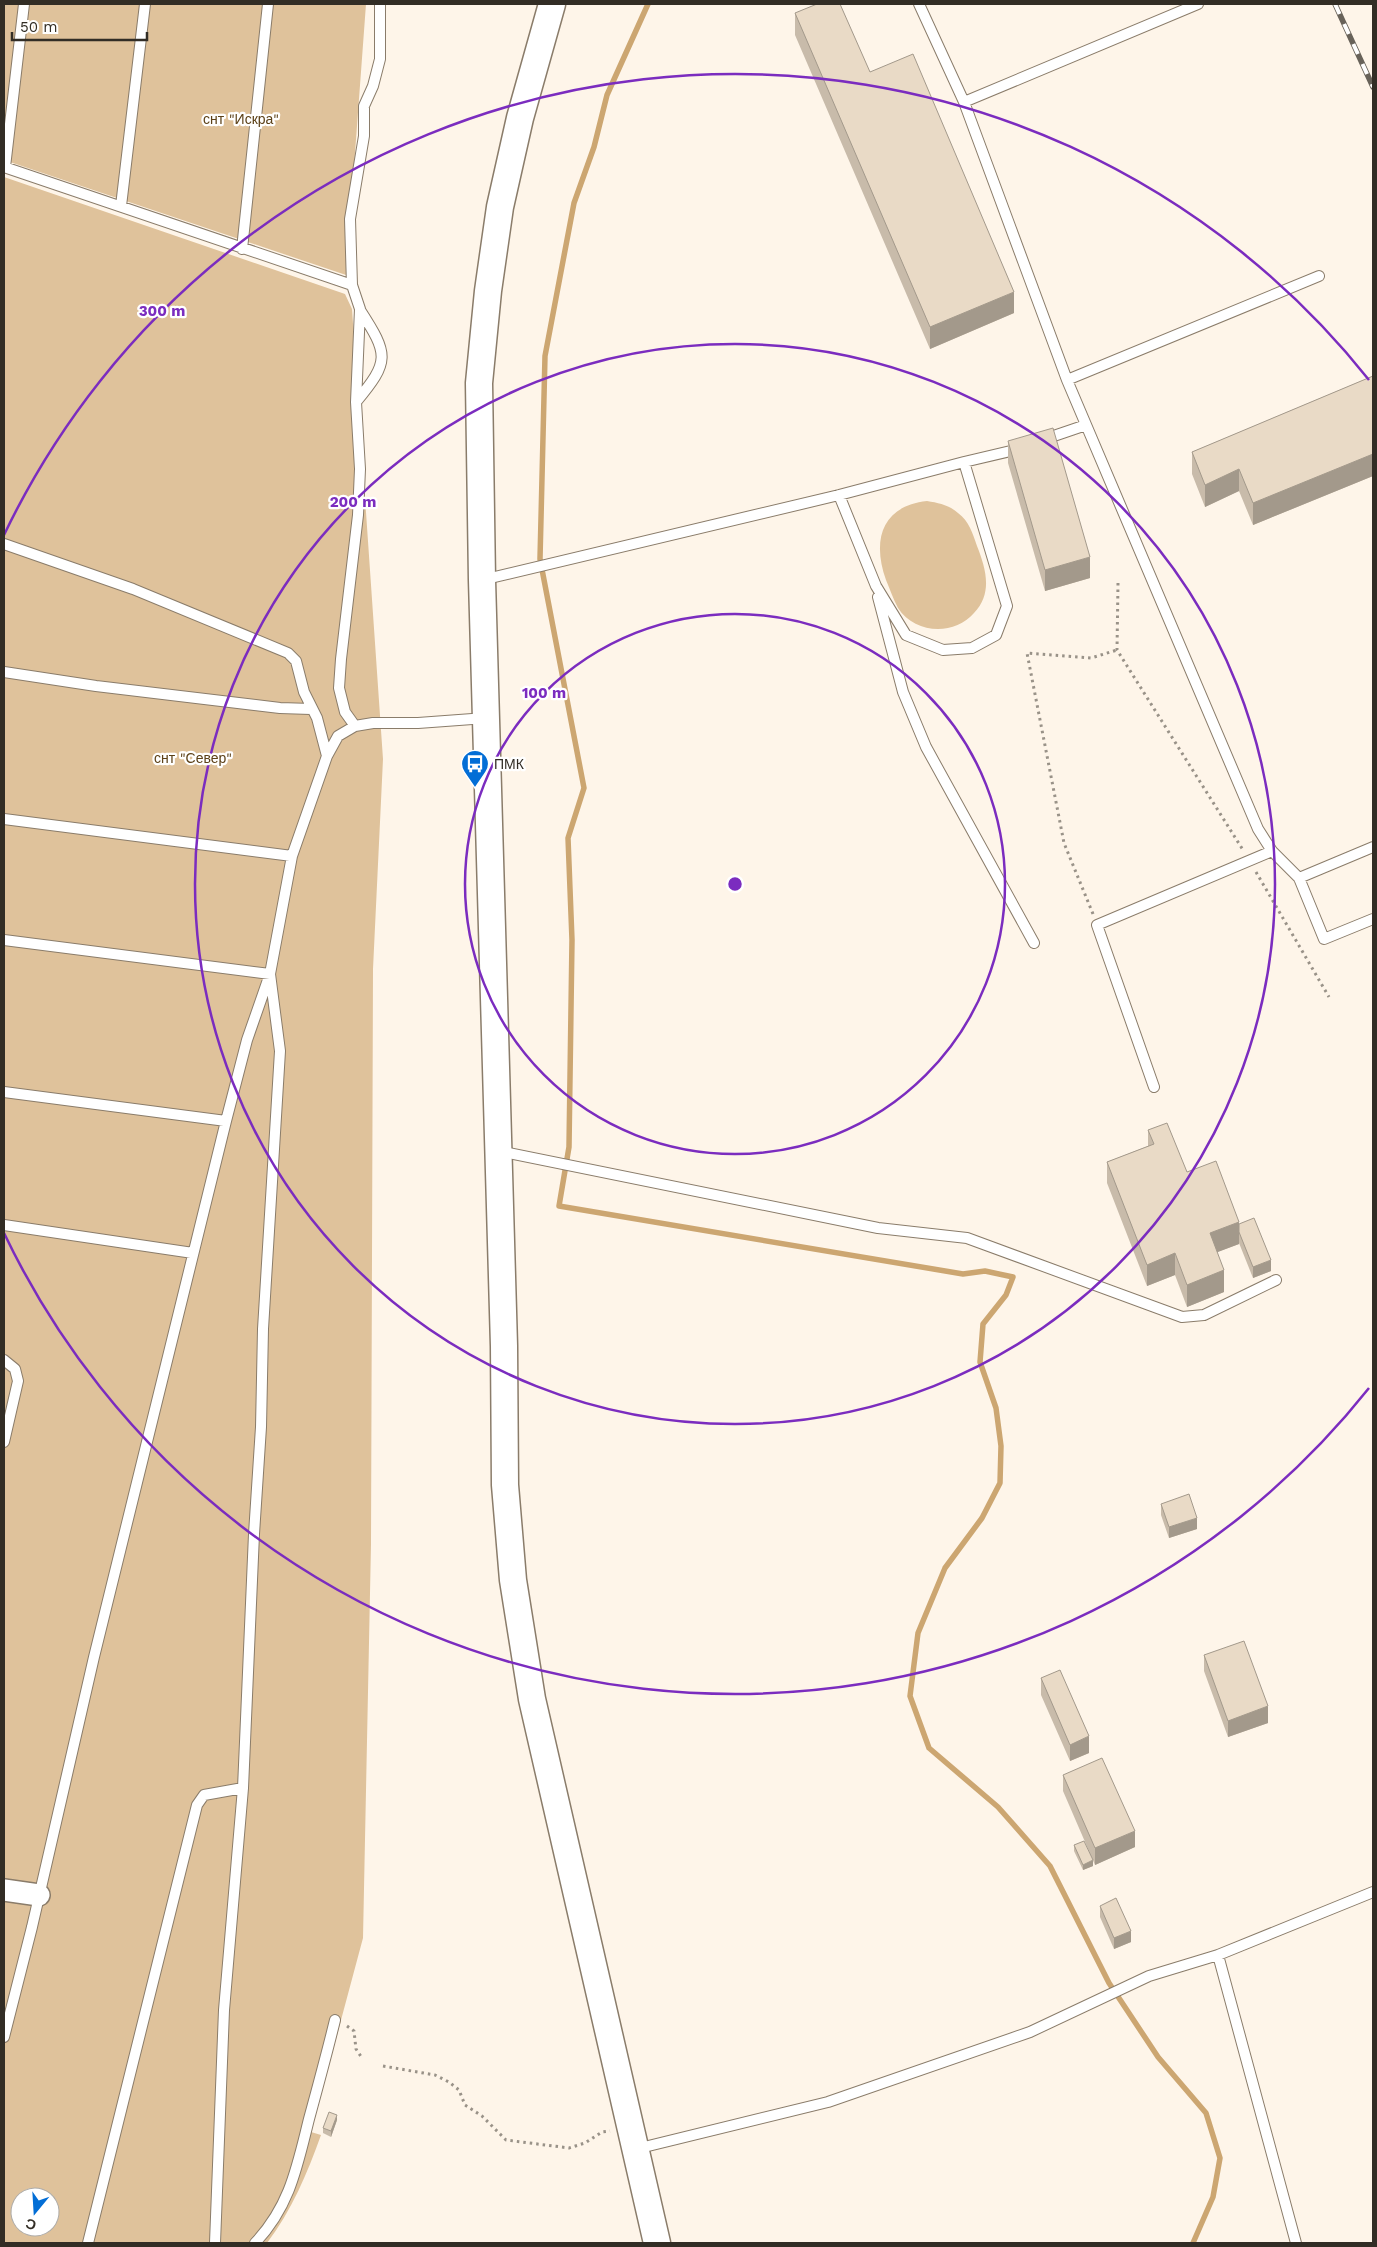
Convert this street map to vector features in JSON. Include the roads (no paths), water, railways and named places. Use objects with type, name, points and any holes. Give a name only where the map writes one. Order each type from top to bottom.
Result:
[{"type":"street","points":[[552,4],[520,118],[500,207],[478,383],[499,1151],[505,1485],[513,1580],[532,1699],[657,2243]]},
{"type":"street","points":[[4,1890],[39,1895]]},
{"type":"lane","points":[[24,4],[4,167],[352,285]]},
{"type":"lane","points":[[122,206],[145,4]]},
{"type":"lane","points":[[242,249],[268,4]]},
{"type":"lane","points":[[356,402],[377,376],[382,357],[378,337],[360,309],[352,285],[350,219],[364,136],[364,106],[373,86],[380,59],[380,4]]},
{"type":"lane","points":[[919,4],[964,102],[1067,380],[1258,829],[1272,851],[1299,878],[1324,939],[1373,919]]},
{"type":"lane","points":[[964,102],[1198,4]]},
{"type":"lane","points":[[1067,380],[1319,276]]},
{"type":"lane","points":[[355,726],[345,712],[340,688],[341,659],[358,515],[360,469],[356,402],[360,309]]},
{"type":"lane","points":[[482,580],[1015,450],[1086,425]]},
{"type":"lane","points":[[876,586],[906,635],[943,650],[972,648],[996,635],[1007,606],[964,462]]},
{"type":"lane","points":[[839,494],[876,586],[903,692],[926,747],[1034,942]]},
{"type":"lane","points":[[4,544],[133,589],[288,653],[296,661],[311,708],[317,718],[326,756]]},
{"type":"lane","points":[[4,672],[105,688],[280,708],[311,708]]},
{"type":"lane","points":[[4,2037],[39,1895],[91,1666],[226,1121],[247,1040],[270,974],[292,856],[326,756],[338,736],[355,726],[373,723],[418,723],[486,718]]},
{"type":"lane","points":[[4,819],[292,856]]},
{"type":"lane","points":[[1299,878],[1373,847]]},
{"type":"lane","points":[[1154,1087],[1097,925],[1250,862],[1272,851]]},
{"type":"lane","points":[[4,940],[270,974]]},
{"type":"lane","points":[[216,2243],[224,2010],[243,1788],[254,1534],[262,1428],[263,1330],[280,1051],[270,974]]},
{"type":"lane","points":[[4,1092],[226,1121]]},
{"type":"lane","points":[[499,1151],[878,1228],[967,1238],[1182,1317],[1204,1315],[1276,1280]]},
{"type":"lane","points":[[4,1225],[193,1253]]},
{"type":"lane","points":[[4,1360],[15,1370],[18,1381],[4,1442]]},
{"type":"lane","points":[[88,2243],[197,1805],[204,1795],[243,1788]]},
{"type":"lane","points":[[632,2138],[828,2102],[1030,2032],[1149,1976],[1218,1955],[1373,1892]]},
{"type":"lane","points":[[1218,1955],[1296,2243]]},
{"type":"lane","points":[[255,2243],[267,2230],[281,2209],[294,2179],[335,2020]]},
{"type":"waterway","points":[[648,4],[607,95],[594,147],[574,203],[545,356],[540,559],[584,788],[568,838],[572,940],[569,1147],[559,1206],[963,1274],[985,1271],[1013,1277],[1006,1295],[983,1324],[980,1362],[996,1408],[1001,1446],[1000,1483],[982,1518],[945,1568],[918,1633],[910,1696],[929,1748],[998,1807],[1050,1866],[1109,1983],[1158,2057],[1206,2113],[1220,2158],[1213,2197],[1193,2243]]},
{"type":"railway","points":[[1335,4],[1373,87]]},
{"type":"place","name":"ПМК","points":[[475,788]]},
{"type":"park label","name":"снт \"Искра\"","points":[[241,119]]},
{"type":"park label","name":"снт \"Север\"","points":[[193,758]]}]
